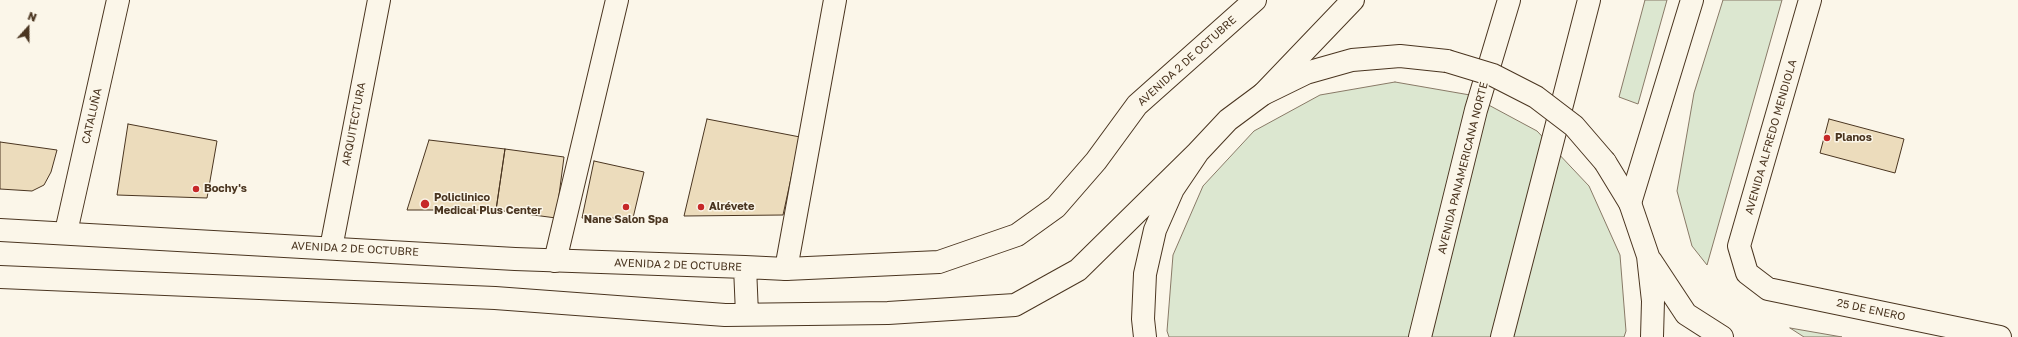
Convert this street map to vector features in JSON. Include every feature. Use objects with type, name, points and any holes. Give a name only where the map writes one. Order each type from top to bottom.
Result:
[{"type":"main road","name":"CATALUÑA","points":[[66,232],[118,0]]},
{"type":"main road","name":"ARQUITECTURA","points":[[330,248],[379,0]]},
{"type":"main road","points":[[555,260],[616,0]]},
{"type":"main road","points":[[786,269],[835,0]]},
{"type":"main road","name":"AVENIDA 2 DE OCTUBRE","points":[[0,230],[66,232],[555,260],[786,269],[939,262],[1017,235],[1056,207],[1096,161],[1137,105],[1255,0]]},
{"type":"main road","points":[[0,277],[495,298],[725,315],[888,312],[1015,305],[1078,270],[1198,152],[1228,120],[1263,94],[1353,0]]},
{"type":"main road","name":"AVENIDA PANAMERICANA NORTE","points":[[1420,337],[1476,110],[1509,0]]},
{"type":"main road","points":[[1502,337],[1589,0]]},
{"type":"main road","points":[[1630,204],[1692,0]]},
{"type":"main road","name":"AVENIDA ALFREDO MENDIOLA","points":[[1747,273],[1739,246],[1810,0]]},
{"type":"main road","points":[[1263,94],[1306,73],[1352,60],[1400,56],[1447,61],[1493,75],[1536,97],[1574,126],[1605,162],[1630,204],[1648,256],[1654,300],[1652,337]]},
{"type":"main road","points":[[1145,337],[1143,319],[1145,274],[1156,230],[1173,189],[1198,152]]},
{"type":"main road","points":[[1648,256],[1686,314],[1722,337]]},
{"type":"main road","points":[[745,267],[748,314]]},
{"type":"main road","name":"25 DE ENERO","points":[[1747,273],[1768,289],[2000,337]]},
{"type":"green space","points":[[1645,0],[1667,0],[1638,104],[1619,97]]},
{"type":"green space","points":[[1723,0],[1782,0],[1707,265],[1692,246],[1677,191],[1694,93]]},
{"type":"green space","points":[[1395,82],[1470,95],[1537,131],[1589,186],[1620,255],[1626,331],[1624,337],[1169,337],[1167,331],[1173,255],[1203,186],[1254,131],[1320,95]]},
{"type":"green space","points":[[1790,328],[1842,337],[1804,337]]},
{"type":"building","points":[[707,119],[800,137],[783,215],[684,216]]},
{"type":"building","points":[[1829,119],[1904,139],[1895,173],[1820,153]]},
{"type":"building","points":[[128,124],[217,141],[207,198],[117,195]]},
{"type":"building","points":[[429,140],[505,149],[496,210],[407,210]]},
{"type":"building","points":[[0,142],[57,150],[51,172],[44,185],[32,191],[0,189]]},
{"type":"building","points":[[505,149],[564,157],[556,218],[496,210]]},
{"type":"building","points":[[594,161],[644,172],[633,218],[582,218]]},
{"type":"place","name":"Planos","points":[[1827,138]]},
{"type":"place","name":"Bochy's","points":[[196,189]]},
{"type":"place","name":"Policlinico Medical Plus Center","points":[[425,204]]},
{"type":"place","name":"Nane Salon Spa","points":[[626,207]]},
{"type":"place","name":"Alrévete","points":[[701,207]]}]
